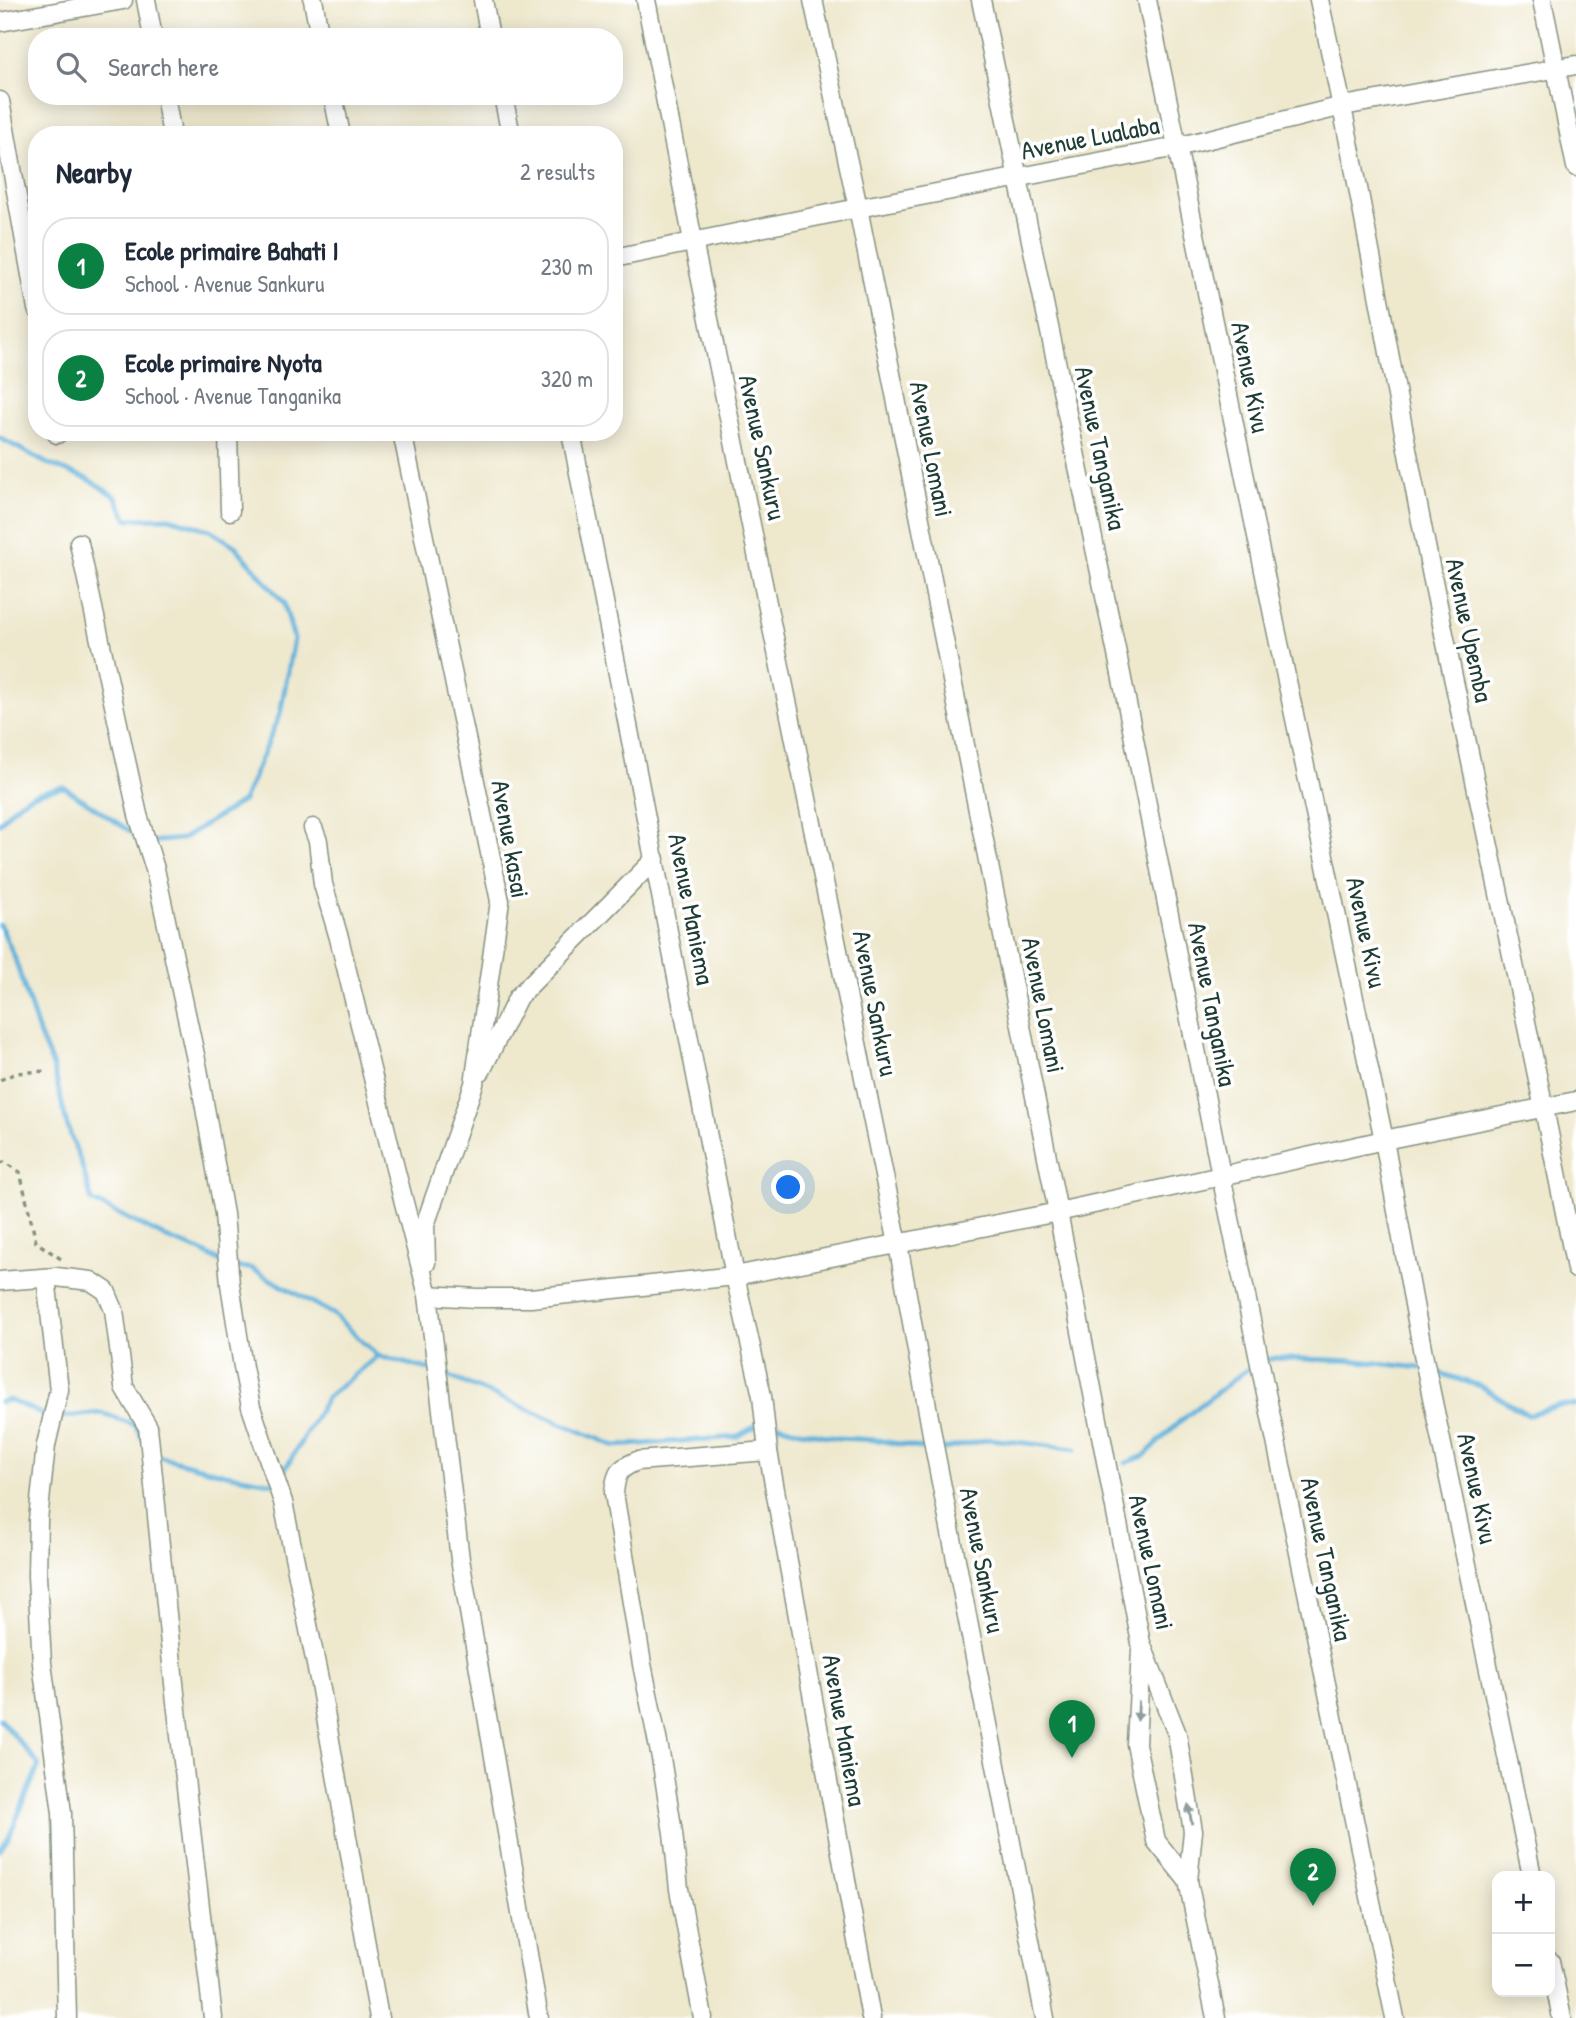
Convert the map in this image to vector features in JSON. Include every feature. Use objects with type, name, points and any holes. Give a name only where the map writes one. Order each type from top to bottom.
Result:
[{"type":"street","points":[[0,22],[123,0]]},
{"type":"street","points":[[146,0],[151,28]]},
{"type":"street","points":[[313,0],[318,28]]},
{"type":"street","points":[[483,0],[488,28]]},
{"type":"street","name":"Avenue Sankuru","points":[[646,0],[898,1244],[935,1451],[1045,2018]]},
{"type":"street","name":"Avenue Lomani","points":[[813,0],[858,208],[1141,1643],[1177,1734],[1194,1831],[1188,1881],[1216,2018]]},
{"type":"street","name":"Avenue Tanganika","points":[[981,0],[1395,2018]]},
{"type":"street","name":"Avenue Kivu","points":[[1147,0],[1384,1140],[1424,1359],[1531,1871]]},
{"type":"street","name":"Avenue Upemba","points":[[1319,0],[1343,106],[1436,597],[1545,1107],[1576,1269]]},
{"type":"street","points":[[1542,0],[1576,167]]},
{"type":"street","name":"Avenue Lualaba","points":[[623,256],[1178,147],[1343,106],[1576,65]]},
{"type":"street","points":[[0,101],[28,258]]},
{"type":"street","points":[[167,105],[170,126]]},
{"type":"street","points":[[335,105],[339,126]]},
{"type":"street","points":[[505,105],[509,126]]},
{"type":"street","points":[[228,441],[230,511]]},
{"type":"street","name":"Avenue kasai","points":[[404,441],[500,901],[474,1084],[425,1225],[428,1295]]},
{"type":"street","name":"Avenue Maniema","points":[[573,441],[735,1276],[762,1396],[768,1451],[872,2018]]},
{"type":"street","points":[[79,542],[138,814],[155,869],[198,1069],[224,1214],[230,1284],[243,1367],[251,1407],[283,1502],[320,1684],[379,2018]]},
{"type":"street","points":[[313,828],[318,841],[323,884],[428,1295],[460,1559],[539,2018]]},
{"type":"street","points":[[474,1084],[518,997],[655,859]]},
{"type":"street","points":[[428,1295],[531,1298],[735,1276],[1058,1212],[1220,1175],[1576,1101]]},
{"type":"street","points":[[0,1282],[56,1277],[91,1281],[106,1291],[114,1310],[124,1387],[148,1427],[175,1693],[213,2018]]},
{"type":"street","points":[[46,1278],[59,1390],[46,1445],[38,1520],[37,1576],[42,1663],[62,1813],[66,2018]]},
{"type":"street","points":[[703,2018],[679,1889],[661,1758],[630,1595],[614,1493],[615,1476],[624,1466],[637,1461],[768,1451]]},
{"type":"street","points":[[1141,1643],[1136,1744],[1156,1841],[1188,1881]]},
{"type":"street","points":[[1555,1985],[1562,2018]]},
{"type":"path","points":[[0,1080],[16,1073],[46,1071]]},
{"type":"path","points":[[0,1163],[4,1162],[20,1172],[36,1242],[62,1260]]},
{"type":"waterway","points":[[0,438],[46,463],[88,479],[116,497],[127,519],[169,518],[210,530],[235,546],[284,603],[294,639],[280,714],[243,801],[182,839],[148,842]]},
{"type":"waterway","points":[[0,823],[28,798],[64,787],[140,838]]},
{"type":"waterway","points":[[0,925],[14,956],[40,1036],[53,1066],[67,1125],[92,1201],[230,1267],[250,1268],[333,1314],[378,1356],[432,1370]]},
{"type":"waterway","points":[[280,1478],[327,1397],[378,1356]]},
{"type":"waterway","points":[[1126,1463],[1144,1456],[1179,1422],[1259,1362],[1275,1358],[1359,1361],[1421,1368]]},
{"type":"waterway","points":[[1430,1370],[1480,1386],[1528,1415],[1560,1405],[1576,1405]]},
{"type":"waterway","points":[[441,1373],[615,1446],[736,1437],[760,1424]]},
{"type":"waterway","points":[[0,1402],[9,1400],[52,1418],[102,1413],[135,1425],[143,1439]]},
{"type":"waterway","points":[[769,1422],[837,1438],[877,1440],[935,1451],[990,1439],[1076,1449]]},
{"type":"waterway","points":[[154,1455],[226,1474],[274,1483]]},
{"type":"waterway","points":[[0,1719],[39,1765],[9,1837],[0,1850]]},
{"type":"place","name":"Ecole primaire Bahati I","points":[[1072,1758]]},
{"type":"place","name":"Ecole primaire Nyota","points":[[1313,1906]]}]
